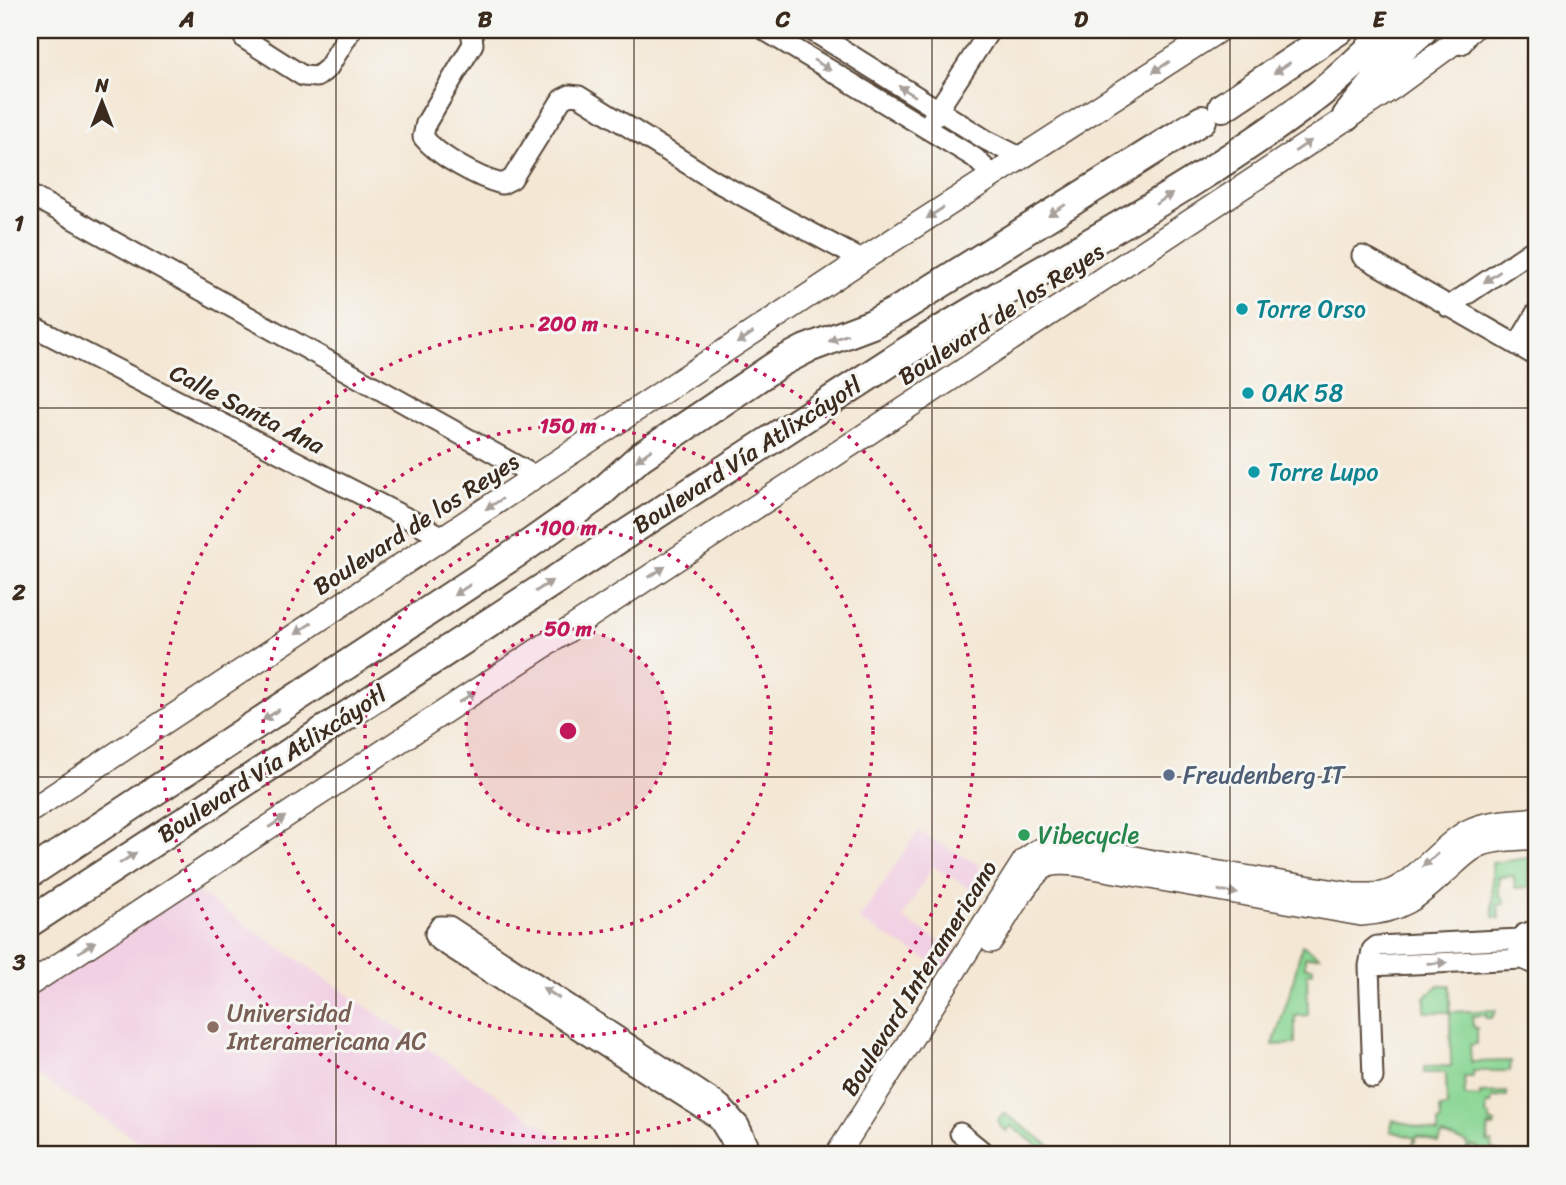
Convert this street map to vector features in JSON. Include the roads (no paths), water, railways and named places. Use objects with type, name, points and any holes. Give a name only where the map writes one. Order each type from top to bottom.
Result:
[{"type":"highway","name":"Boulevard Vía Atlixcáyotl","points":[[30,873],[522,550],[596,497],[640,457],[781,362],[806,349],[872,324],[900,309],[1213,113],[1339,30]]},
{"type":"highway","name":"Boulevard Vía Atlixcáyotl","points":[[30,922],[957,319],[1106,235],[1242,150],[1319,94],[1390,30]]},
{"type":"highway","points":[[1347,116],[1405,46],[1423,30]]},
{"type":"highway","points":[[130,808],[156,839]]},
{"type":"main road","name":"Boulevard de los Reyes","points":[[30,811],[862,260],[1219,30]]},
{"type":"main road","name":"Boulevard de los Reyes","points":[[30,984],[1392,88],[1465,33]]},
{"type":"main road","name":"Boulevard Interamericano","points":[[852,1155],[1030,882],[1039,870],[1049,864],[1076,864],[1260,897],[1370,913],[1394,909],[1413,900],[1470,850],[1477,837],[1536,819]]},
{"type":"main road","name":"Boulevard Interamericano","points":[[837,1155],[1025,860],[1038,851],[1060,846],[1091,849],[1153,862],[1371,896],[1398,888],[1454,840],[1477,837],[1536,837]]},
{"type":"street","points":[[239,30],[245,39],[303,76],[317,77],[328,68],[351,30]]},
{"type":"street","points":[[471,30],[472,44],[426,123],[423,137],[443,154],[490,181],[502,184],[512,179],[562,99],[570,94],[579,96],[715,181],[862,260]]},
{"type":"street","points":[[811,30],[986,140],[1020,157]]},
{"type":"street","points":[[926,128],[990,30]]},
{"type":"street","points":[[771,31],[975,158],[993,176]]},
{"type":"street","points":[[30,195],[537,477]]},
{"type":"street","points":[[1448,307],[1536,248]]},
{"type":"street","points":[[1362,256],[1536,356]]},
{"type":"street","points":[[1518,344],[1536,313]]},
{"type":"street","name":"Calle Santa Ana","points":[[30,326],[442,536]]},
{"type":"street","points":[[580,1021],[437,939],[435,934],[440,926],[449,926],[580,1021],[739,1125],[753,1155]]},
{"type":"street","points":[[1373,1078],[1370,958],[1377,946],[1528,934],[1519,953],[1530,962]]},
{"type":"street","points":[[1370,958],[1530,962]]},
{"type":"street","points":[[724,1116],[740,1155]]},
{"type":"street","points":[[960,1133],[987,1155]]},
{"type":"place","name":"Torre Orso","points":[[1242,309]]},
{"type":"place","name":"OAK 58","points":[[1248,393]]},
{"type":"place","name":"Torre Lupo","points":[[1254,472]]},
{"type":"place","name":"Freudenberg IT","points":[[1169,775]]},
{"type":"place","name":"Vibecycle","points":[[1024,835]]},
{"type":"place","name":"Universidad Interamericana AC","points":[[213,1027]]}]
